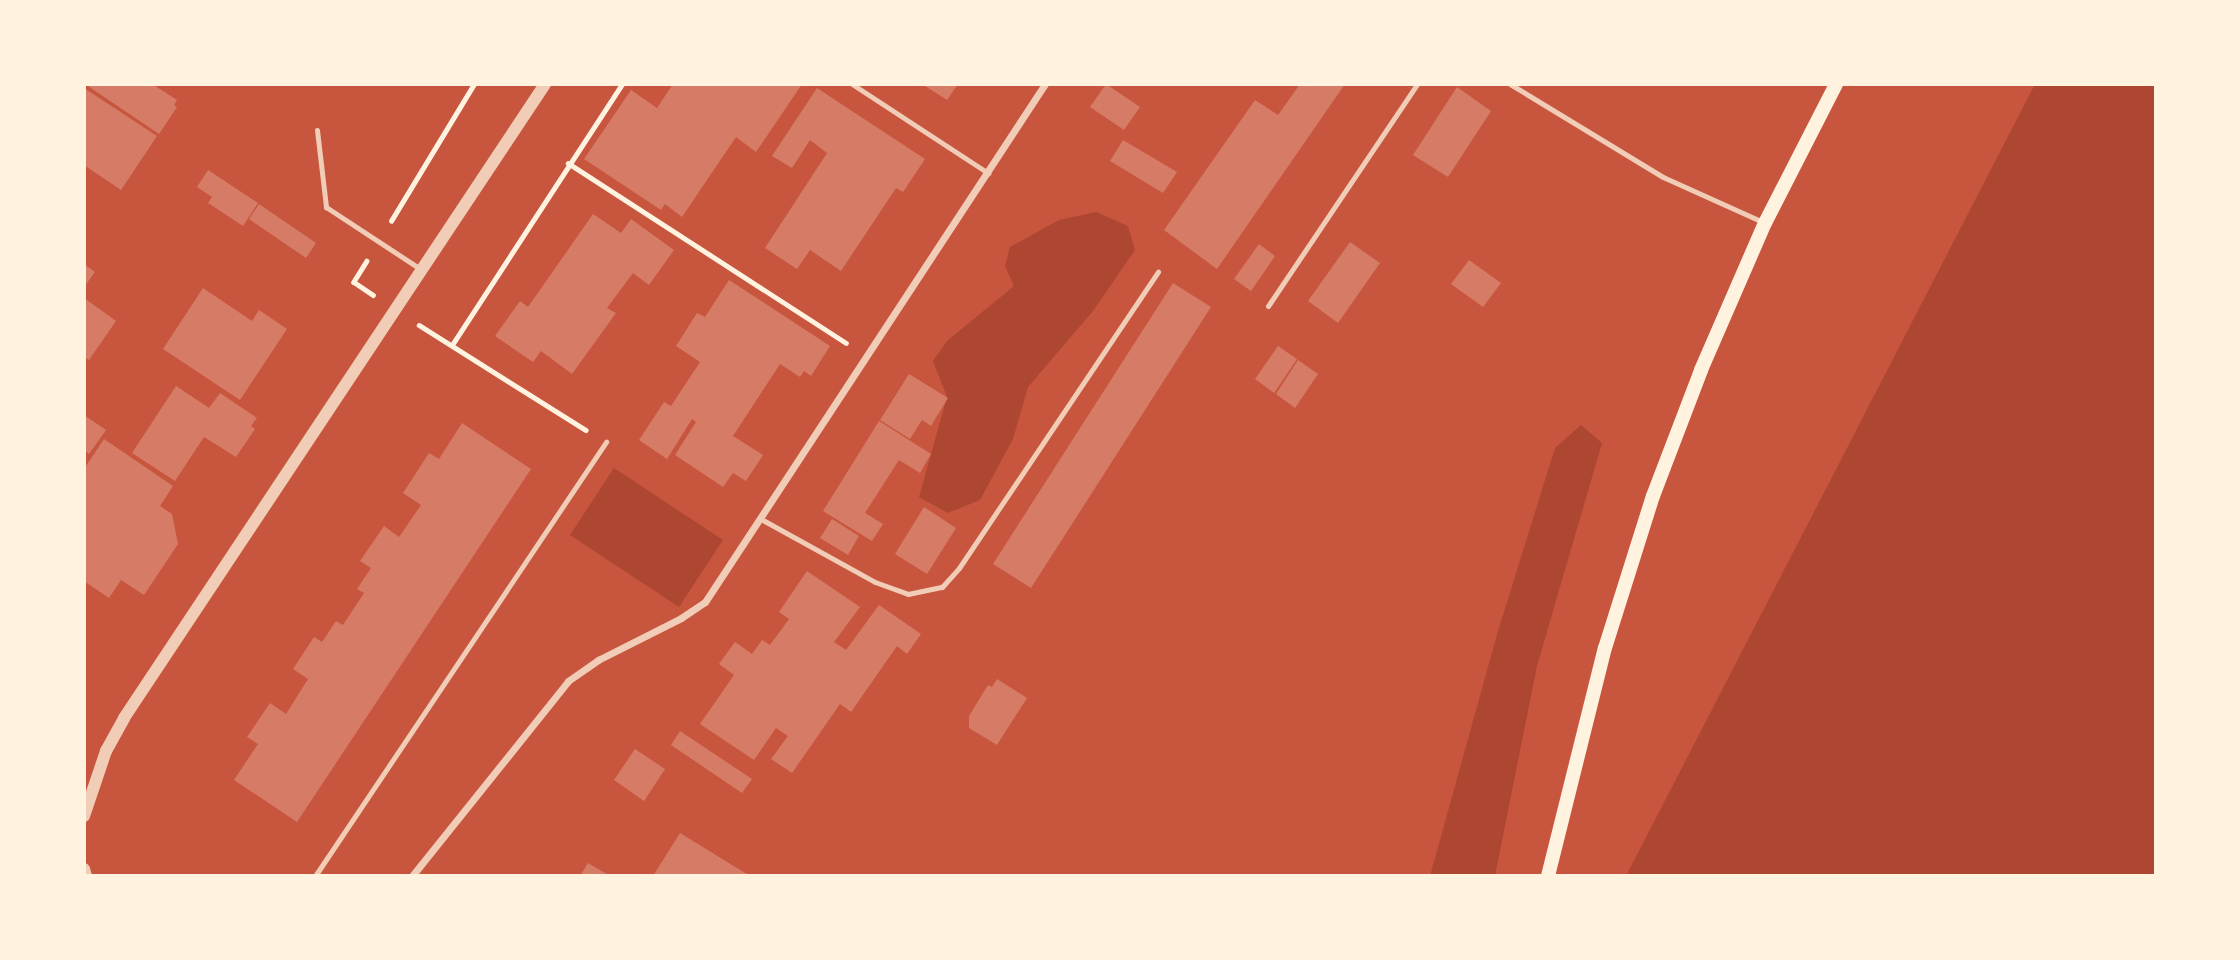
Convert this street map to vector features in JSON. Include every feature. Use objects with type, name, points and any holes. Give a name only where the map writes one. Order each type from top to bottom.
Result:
[{"type":"main road","points":[[1548,876],[1605,648],[1653,496],[1701,370],[1765,223],[1836,84]]},
{"type":"street","points":[[84,816],[106,751],[124,718],[545,84]]},
{"type":"street","points":[[412,876],[568,681],[597,660],[681,618],[705,602],[1045,84]]},
{"type":"street","points":[[84,869],[86,876]]},
{"type":"lane","points":[[852,84],[988,173]]},
{"type":"lane","points":[[1268,306],[1417,84]]},
{"type":"lane","points":[[1510,84],[1663,177],[1765,223]]},
{"type":"lane","points":[[317,130],[326,206],[422,270]]},
{"type":"lane","points":[[761,519],[875,582],[908,594],[942,587],[959,568],[1158,272]]},
{"type":"lane","points":[[315,876],[606,442]]},
{"type":"path","points":[[474,84],[354,282],[606,442]]},
{"type":"path","points":[[452,345],[568,163],[622,84]]},
{"type":"path","points":[[568,163],[867,357]]},
{"type":"shaded area","points":[[2035,84],[2156,84],[2156,876],[1626,876]]},
{"type":"shaded area","points":[[1096,212],[1128,226],[1135,250],[1093,311],[1028,387],[1013,439],[980,500],[948,513],[919,497],[947,397],[933,361],[947,341],[1014,286],[1005,266],[1010,247],[1059,220]]},
{"type":"shaded area","points":[[1581,425],[1602,443],[1537,666],[1495,876],[1430,876],[1498,631],[1555,448]]},
{"type":"shaded area","points":[[614,468],[723,540],[679,607],[570,535]]},
{"type":"building","points":[[85,84],[152,84],[177,100],[174,105],[177,107],[159,134]]},
{"type":"building","points":[[673,84],[802,84],[756,152],[736,137],[682,217],[665,204],[661,210],[584,159],[631,90],[657,108]]},
{"type":"building","points":[[922,84],[958,84],[947,100]]},
{"type":"building","points":[[1106,84],[1140,107],[1124,130],[1090,107]]},
{"type":"building","points":[[1300,84],[1345,84],[1217,269],[1164,230],[1255,100],[1278,115]]},
{"type":"building","points":[[1457,87],[1491,111],[1448,177],[1413,155]]},
{"type":"building","points":[[84,88],[157,136],[121,190],[84,165]]},
{"type":"building","points":[[817,88],[925,159],[903,192],[896,188],[841,271],[810,250],[797,269],[765,248],[827,153],[810,140],[792,168],[772,156]]},
{"type":"building","points":[[1123,140],[1177,172],[1163,193],[1110,161]]},
{"type":"building","points":[[208,170],[258,203],[243,226],[208,203],[212,197],[197,187]]},
{"type":"building","points":[[259,204],[316,243],[306,258],[249,219]]},
{"type":"building","points":[[593,214],[621,233],[631,219],[674,250],[649,285],[633,273],[607,308],[616,313],[572,374],[541,351],[533,362],[495,336],[520,301],[528,307]]},
{"type":"building","points":[[1350,242],[1380,263],[1338,323],[1308,301]]},
{"type":"building","points":[[1259,244],[1275,256],[1251,291],[1234,279]]},
{"type":"building","points":[[1469,260],[1501,283],[1483,307],[1451,284]]},
{"type":"building","points":[[84,264],[95,272],[84,287]]},
{"type":"building","points":[[729,280],[830,346],[811,376],[804,371],[800,377],[780,364],[733,436],[763,455],[746,481],[733,473],[723,487],[675,455],[696,422],[692,419],[667,459],[639,440],[664,402],[671,406],[700,362],[676,346],[697,313],[705,317]]},
{"type":"building","points":[[1173,283],[1211,307],[1031,588],[993,564]]},
{"type":"building","points":[[203,288],[252,321],[259,310],[287,329],[240,400],[163,349]]},
{"type":"building","points":[[84,298],[116,321],[89,360],[84,357]]},
{"type":"building","points":[[1278,346],[1297,359],[1274,393],[1255,379]]},
{"type":"building","points":[[1298,360],[1318,374],[1295,408],[1276,394]]},
{"type":"building","points":[[909,374],[948,398],[931,426],[922,420],[910,439],[880,420]]},
{"type":"building","points":[[176,386],[209,408],[220,393],[257,418],[251,426],[255,429],[236,457],[204,437],[175,481],[132,453]]},
{"type":"building","points":[[84,415],[106,430],[89,454],[84,450]]},
{"type":"building","points":[[879,421],[931,454],[920,473],[899,460],[865,513],[883,524],[872,541],[823,511]]},
{"type":"building","points":[[462,423],[531,469],[297,822],[234,780],[258,744],[247,737],[270,703],[286,714],[308,679],[293,669],[314,637],[322,642],[336,621],[343,625],[364,593],[357,589],[371,568],[360,561],[384,526],[399,537],[421,505],[403,493],[429,453],[439,459]]},
{"type":"building","points":[[104,439],[173,486],[160,506],[172,514],[178,544],[144,595],[121,580],[109,598],[84,581],[84,469]]},
{"type":"building","points":[[924,507],[956,528],[927,574],[895,554]]},
{"type":"building","points":[[832,519],[859,536],[848,555],[820,538]]},
{"type":"building","points":[[807,571],[860,607],[834,642],[846,650],[879,605],[921,634],[907,654],[897,646],[851,712],[840,704],[792,773],[771,759],[788,736],[776,728],[754,760],[700,724],[734,675],[719,664],[735,642],[752,654],[762,640],[770,645],[789,619],[779,612]]},
{"type":"building","points":[[997,679],[1027,698],[997,745],[969,728],[969,716],[988,685],[992,687]]},
{"type":"building","points":[[680,731],[752,779],[742,793],[671,745]]},
{"type":"building","points":[[635,749],[665,769],[644,801],[614,780]]},
{"type":"building","points":[[680,833],[750,876],[653,876]]},
{"type":"building","points":[[588,863],[610,876],[580,876]]}]
